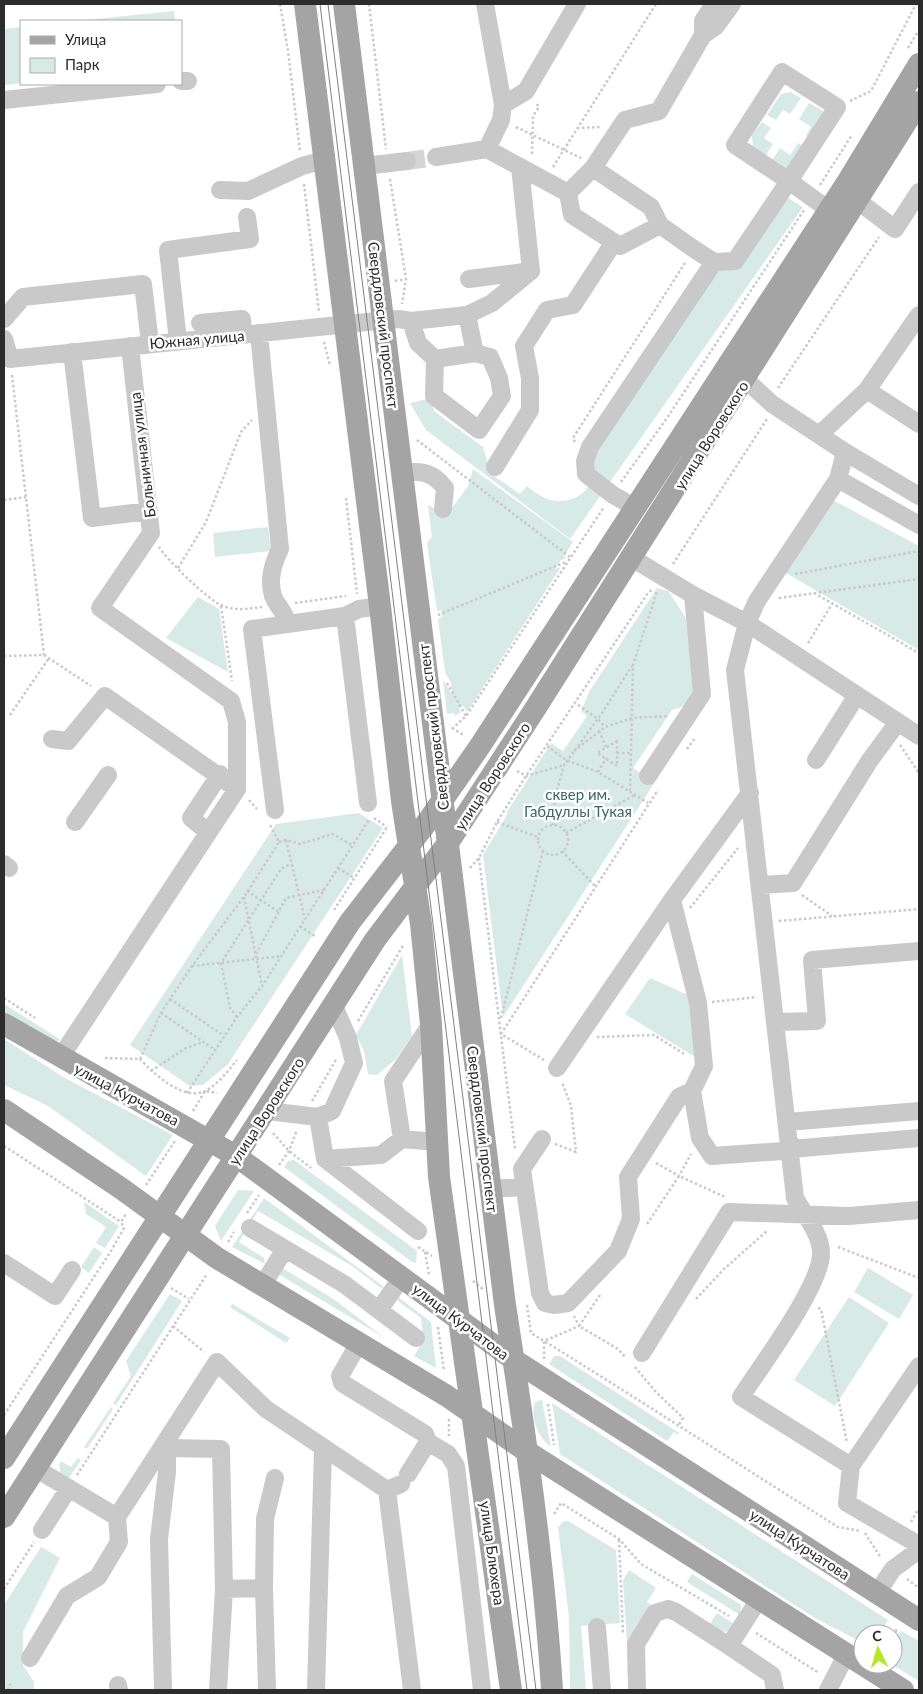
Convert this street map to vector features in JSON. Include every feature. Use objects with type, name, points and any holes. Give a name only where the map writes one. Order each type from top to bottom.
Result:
[{"type":"main road","points":[[305,4],[345,324],[360,606],[402,801],[421,924],[431,1024],[437,1142],[451,1267],[461,1321],[474,1415]]},
{"type":"main road","name":"Свердловский проспект","points":[[344,4],[365,166],[398,320],[402,472],[491,1189],[526,1451]]},
{"type":"main road","name":"улица Воровского","points":[[6,1450],[350,922],[442,802],[636,508],[820,204],[911,60]]},
{"type":"main road","name":"улица Воровского","points":[[4,1517],[236,1156],[267,1111],[375,940],[448,843],[502,760],[746,380],[919,102]]},
{"type":"main road","name":"улица Курчатова","points":[[4,1024],[60,1058],[210,1139],[236,1156],[514,1360],[919,1620]]},
{"type":"main road","points":[[4,1110],[137,1200],[185,1237],[217,1258],[447,1396],[526,1451],[903,1690]]},
{"type":"main road","name":"улица Блюхера","points":[[474,1415],[511,1690]]},
{"type":"main road","points":[[526,1451],[547,1618],[552,1690]]},
{"type":"street","points":[[485,4],[502,112]]},
{"type":"street","points":[[487,149],[502,112],[526,91],[577,4]]},
{"type":"street","points":[[703,35],[703,21],[714,4]]},
{"type":"street","points":[[568,194],[594,166],[625,120],[659,111],[703,35],[716,26],[732,4]]},
{"type":"street","points":[[594,166],[651,207],[660,225],[694,249],[714,262],[735,261],[789,180],[837,107],[782,72],[735,145],[789,180],[820,204]]},
{"type":"street","points":[[4,100],[147,85]]},
{"type":"street","points":[[436,157],[487,149],[568,194]]},
{"type":"street","points":[[220,190],[248,191],[302,166],[325,160]]},
{"type":"street","points":[[365,166],[407,161]]},
{"type":"street","points":[[469,279],[531,271],[532,174]]},
{"type":"street","points":[[858,202],[895,229],[919,192]]},
{"type":"street","points":[[568,194],[572,215],[620,246],[660,225]]},
{"type":"street","points":[[178,341],[168,250],[250,239],[247,218]]},
{"type":"street","points":[[496,467],[530,410],[530,378],[524,346],[547,310],[573,305],[614,242]]},
{"type":"street","points":[[636,508],[612,494],[586,474],[585,461],[590,447],[714,262]]},
{"type":"street","name":"Южная улица","points":[[10,359],[345,324],[467,315],[492,303],[531,271]]},
{"type":"street","points":[[4,319],[23,297],[143,284],[150,344]]},
{"type":"street","points":[[467,315],[475,353]]},
{"type":"street","points":[[820,434],[867,390],[890,360],[919,315]]},
{"type":"street","points":[[200,323],[242,320],[251,334],[266,404],[280,550],[271,569],[273,596],[286,613],[287,624]]},
{"type":"street","points":[[398,320],[435,359],[434,396],[479,430],[502,396],[499,378],[490,358],[475,353],[435,359]]},
{"type":"street","points":[[4,340],[10,359]]},
{"type":"street","name":"Больничная улица","points":[[130,346],[151,533],[100,608],[232,701]]},
{"type":"street","points":[[72,352],[92,518],[149,512]]},
{"type":"street","points":[[746,380],[772,404],[845,452],[919,496]]},
{"type":"street","points":[[867,390],[919,424]]},
{"type":"street","points":[[845,452],[838,479],[757,601],[747,624],[735,670],[796,1198],[818,1238],[821,1251],[821,1266],[804,1298],[741,1397],[851,1466]]},
{"type":"street","points":[[402,472],[428,472],[438,479],[445,488],[443,509]]},
{"type":"street","points":[[838,479],[919,525]]},
{"type":"street","points":[[632,558],[692,595],[747,624],[799,657],[857,695],[895,728],[919,736]]},
{"type":"street","points":[[653,782],[683,724],[702,694],[692,595]]},
{"type":"street","points":[[268,815],[260,697],[252,629],[287,624],[360,606],[369,810]]},
{"type":"street","points":[[816,760],[857,695]]},
{"type":"street","points":[[52,739],[68,741],[105,696],[220,774],[237,789]]},
{"type":"street","points":[[60,1058],[237,789],[237,722],[232,701],[260,697]]},
{"type":"street","points":[[761,885],[793,883],[870,760],[895,728]]},
{"type":"street","points":[[208,832],[191,818],[220,774]]},
{"type":"street","points":[[74,822],[108,775]]},
{"type":"street","points":[[557,1068],[672,900],[750,793]]},
{"type":"street","points":[[672,900],[698,1003],[704,1066],[692,1092],[700,1138],[712,1156],[783,1151],[791,1146],[919,1138]]},
{"type":"street","points":[[777,1022],[817,1021],[812,960],[919,950]]},
{"type":"street","points":[[267,1111],[311,1116],[332,1111],[354,1062],[348,1038],[334,1006]]},
{"type":"street","points":[[402,1139],[393,1081],[431,1024]]},
{"type":"street","points":[[542,1139],[522,1169],[540,1293],[544,1303],[554,1305],[568,1303],[618,1251],[631,1219],[628,1176],[679,1097],[692,1092]]},
{"type":"street","points":[[788,1122],[919,1111]]},
{"type":"street","points":[[311,1116],[325,1160],[418,1231]]},
{"type":"street","points":[[325,1160],[381,1155],[402,1139],[437,1142]]},
{"type":"street","points":[[491,1189],[524,1187]]},
{"type":"street","points":[[642,1352],[729,1212],[849,1216],[919,1210]]},
{"type":"street","points":[[244,1225],[344,1284],[416,1338]]},
{"type":"street","points":[[262,1286],[284,1249]]},
{"type":"street","points":[[4,1263],[55,1296],[72,1270]]},
{"type":"street","points":[[379,1310],[402,1277]]},
{"type":"street","points":[[359,1343],[340,1376],[342,1383],[425,1434],[428,1442],[448,1454],[456,1466],[482,1690]]},
{"type":"street","points":[[30,1658],[67,1596],[98,1577],[120,1542],[117,1518],[167,1444],[217,1362],[266,1409],[323,1449],[398,1483]]},
{"type":"street","points":[[919,1366],[851,1466],[847,1503],[919,1545]]},
{"type":"street","points":[[412,1690],[398,1483],[428,1442]]},
{"type":"street","points":[[167,1444],[221,1449],[224,1589],[218,1690]]},
{"type":"street","points":[[163,1690],[159,1539],[167,1472],[167,1444]]},
{"type":"street","points":[[316,1690],[323,1449]]},
{"type":"street","points":[[35,1468],[117,1518]]},
{"type":"street","points":[[267,1690],[264,1588],[265,1519],[275,1478]]},
{"type":"street","points":[[42,1530],[69,1488]]},
{"type":"street","points":[[877,1594],[894,1569],[919,1550]]},
{"type":"street","points":[[224,1589],[264,1588]]},
{"type":"street","points":[[729,1646],[759,1599]]},
{"type":"street","points":[[637,1690],[636,1644],[655,1613],[668,1609],[676,1612],[772,1675],[774,1690]]},
{"type":"street","points":[[597,1627],[602,1690]]},
{"type":"street","points":[[829,1686],[846,1655]]},
{"type":"path","points":[[280,4],[288,51],[321,327],[332,374]]},
{"type":"path","points":[[369,4],[388,164],[406,280],[398,320]]},
{"type":"path","points":[[532,174],[563,150],[656,4]]},
{"type":"path","points":[[837,107],[871,91],[916,4]]},
{"type":"path","points":[[911,60],[919,30]]},
{"type":"path","points":[[526,91],[539,106],[533,116],[532,174]]},
{"type":"path","points":[[502,112],[532,135],[594,166]]},
{"type":"path","points":[[435,746],[466,716],[612,494],[820,204],[857,128]]},
{"type":"path","points":[[664,577],[767,418],[778,389],[879,236],[879,217]]},
{"type":"path","points":[[585,461],[573,438],[694,249]]},
{"type":"path","points":[[10,359],[44,654]]},
{"type":"path","points":[[178,569],[206,522],[240,432],[266,404]]},
{"type":"path","points":[[410,435],[570,557]]},
{"type":"path","points":[[151,533],[166,558],[221,606],[238,610],[279,605],[360,606],[345,489]]},
{"type":"path","points":[[4,500],[26,497]]},
{"type":"path","points":[[770,579],[919,550]]},
{"type":"path","points":[[433,617],[568,561]]},
{"type":"path","points":[[757,601],[919,579]]},
{"type":"path","points":[[453,886],[479,858],[497,822],[574,702],[648,593],[659,585],[633,665],[598,719],[566,760],[555,798],[553,825]]},
{"type":"path","points":[[812,593],[919,653]]},
{"type":"path","points":[[799,657],[832,604]]},
{"type":"path","points":[[221,606],[230,674],[236,694],[232,701]]},
{"type":"path","points":[[4,656],[44,654],[105,696]]},
{"type":"path","points":[[10,715],[50,658]]},
{"type":"path","points":[[630,791],[633,665]]},
{"type":"path","points":[[443,676],[466,716]]},
{"type":"path","points":[[574,702],[598,719],[605,727]]},
{"type":"path","points":[[571,753],[605,727],[632,718],[667,715],[683,724]]},
{"type":"path","points":[[446,723],[480,746]]},
{"type":"path","points":[[895,728],[919,773]]},
{"type":"path","points":[[599,731],[606,747]]},
{"type":"path","points":[[685,752],[695,738]]},
{"type":"path","points":[[617,741],[617,766],[597,752],[606,747],[617,741]]},
{"type":"path","points":[[547,746],[566,760],[598,772],[648,803]]},
{"type":"path","points":[[617,753],[631,754]]},
{"type":"path","points":[[598,772],[606,758]]},
{"type":"path","points":[[502,760],[526,776],[564,765]]},
{"type":"path","points":[[542,1139],[576,1152],[571,1106],[557,1068],[501,1034],[648,803],[653,782]]},
{"type":"path","points":[[237,789],[268,815],[279,842]]},
{"type":"path","points":[[566,833],[636,795]]},
{"type":"path","points":[[329,917],[387,827],[369,810]]},
{"type":"path","points":[[497,822],[538,837]]},
{"type":"path","points":[[187,1092],[237,1017],[262,986],[366,825]]},
{"type":"path","points":[[553,825],[561,827],[566,833],[567,843],[562,851],[552,854],[544,851],[539,845],[538,837],[544,828],[553,825]]},
{"type":"path","points":[[140,1060],[161,1013],[192,966],[244,897],[279,842],[286,840],[300,844],[333,834],[353,846]]},
{"type":"path","points":[[286,840],[305,919]]},
{"type":"path","points":[[678,923],[739,847]]},
{"type":"path","points":[[500,1019],[544,851]]},
{"type":"path","points":[[562,851],[595,887]]},
{"type":"path","points":[[237,1017],[230,1008],[221,963],[281,870],[291,864]]},
{"type":"path","points":[[338,868],[354,878]]},
{"type":"path","points":[[786,884],[832,917]]},
{"type":"path","points":[[256,956],[286,898],[324,890]]},
{"type":"path","points":[[247,891],[279,912]]},
{"type":"path","points":[[244,897],[262,986]]},
{"type":"path","points":[[765,922],[919,909]]},
{"type":"path","points":[[69,1488],[217,1258],[244,1225],[269,1180],[311,1116],[348,1038],[396,954],[421,924]]},
{"type":"path","points":[[300,926],[316,937]]},
{"type":"path","points":[[311,945],[321,930]]},
{"type":"path","points":[[192,966],[221,963],[256,956],[282,956]]},
{"type":"path","points":[[698,1003],[766,996]]},
{"type":"path","points":[[4,998],[41,1022]]},
{"type":"path","points":[[170,999],[224,1036]]},
{"type":"path","points":[[161,1013],[215,1050]]},
{"type":"path","points":[[580,1037],[654,1035],[704,1066]]},
{"type":"path","points":[[151,1070],[186,1048],[203,1042]]},
{"type":"path","points":[[121,1222],[205,1092],[220,1079],[242,1052]]},
{"type":"path","points":[[100,1056],[107,1059],[140,1060],[151,1070],[187,1092],[205,1092]]},
{"type":"path","points":[[646,1226],[679,1176],[700,1138]]},
{"type":"path","points":[[4,1146],[121,1222],[124,1228],[4,1415]]},
{"type":"path","points":[[642,1154],[679,1176],[729,1199]]},
{"type":"path","points":[[691,1304],[724,1269],[784,1215]]},
{"type":"path","points":[[818,1238],[919,1278]]},
{"type":"path","points":[[425,1252],[447,1396],[450,1426],[448,1454]]},
{"type":"path","points":[[601,1293],[579,1326],[618,1349],[655,1391],[683,1418],[678,1426]]},
{"type":"path","points":[[804,1298],[821,1309],[851,1466]]},
{"type":"path","points":[[173,1326],[217,1362]]},
{"type":"path","points":[[554,1514],[561,1503],[619,1539],[641,1564],[681,1589],[694,1593],[829,1686]]},
{"type":"path","points":[[4,1589],[42,1530]]},
{"type":"path","points":[[619,1539],[624,1642]]},
{"type":"path","points":[[8,1690],[10,1684]]},
{"type":"green space","points":[[174,11],[175,20],[86,20]]},
{"type":"green space","points":[[20,27],[20,83],[5,85],[4,29]]},
{"type":"green space","points":[[791,92],[801,98],[790,114],[783,110],[776,120],[767,115],[781,94]]},
{"type":"green space","points":[[809,103],[823,111],[825,119],[811,139],[806,135],[811,127],[799,119]]},
{"type":"green space","points":[[762,122],[771,128],[764,138],[773,144],[764,158],[753,151],[752,135]]},
{"type":"green space","points":[[798,143],[806,147],[793,169],[784,171],[771,162],[780,148],[790,155]]},
{"type":"green space","points":[[776,191],[803,207],[570,539],[426,430],[410,403],[431,398],[434,411],[483,447],[491,474],[520,494],[527,486],[541,496],[555,501],[579,496],[588,487],[591,480],[592,460],[717,270]]},
{"type":"green space","points":[[473,469],[573,542],[564,556],[566,558],[561,560],[555,569],[561,567],[467,712],[463,705],[459,709],[461,712],[455,716],[454,713],[447,714],[443,680],[452,694],[451,683],[445,672],[438,619],[442,617],[441,610],[437,611],[427,543],[432,537],[428,505],[447,515],[468,486]]},
{"type":"green space","points":[[829,498],[919,546],[919,650],[784,572]]},
{"type":"green space","points":[[268,527],[271,551],[215,557],[213,533]]},
{"type":"green space","name":"сквер им. Габдуллы Тукая","points":[[657,588],[668,591],[686,618],[694,686],[693,699],[682,707],[672,710],[633,768],[655,782],[503,1017],[483,855],[507,812],[551,743],[563,751],[587,716],[581,711],[589,692]]},
{"type":"green space","points":[[198,597],[219,609],[228,672],[166,638]]},
{"type":"green space","points":[[359,813],[383,828],[228,1064],[203,1085],[190,1086],[130,1045],[276,824]]},
{"type":"green space","points":[[402,955],[412,1036],[395,1060],[377,1075],[368,1074],[364,1051],[356,1035]]},
{"type":"green space","points":[[650,978],[688,995],[695,1057],[625,1014]]},
{"type":"green space","points":[[4,1004],[61,1040],[56,1041],[4,1014]]},
{"type":"green space","points":[[4,1039],[63,1077],[173,1135],[146,1176],[48,1106],[4,1085]]},
{"type":"green space","points":[[294,1160],[417,1251],[416,1263],[412,1262],[284,1167],[288,1161]]},
{"type":"green space","points":[[238,1190],[254,1191],[221,1241],[215,1226]]},
{"type":"green space","points":[[264,1198],[384,1287],[381,1288],[352,1266],[258,1211],[239,1242],[264,1258],[265,1264],[232,1247]]},
{"type":"green space","points":[[84,1202],[119,1226],[105,1248],[96,1243],[106,1227],[86,1214]]},
{"type":"green space","points":[[94,1247],[102,1253],[89,1273],[81,1267]]},
{"type":"green space","points":[[868,1268],[913,1295],[899,1319],[854,1292]]},
{"type":"green space","points":[[284,1269],[332,1298],[385,1338],[278,1274]]},
{"type":"green space","points":[[170,1294],[182,1301],[116,1405],[113,1403],[131,1376],[126,1361]]},
{"type":"green space","points":[[397,1296],[431,1322],[436,1368],[414,1356],[423,1341],[421,1318],[398,1301]]},
{"type":"green space","points":[[849,1297],[889,1323],[835,1406],[794,1380]]},
{"type":"green space","points":[[232,1304],[290,1338],[286,1343],[230,1307]]},
{"type":"green space","points":[[554,1356],[560,1356],[679,1433],[678,1435],[674,1432],[667,1441],[549,1364]]},
{"type":"green space","points":[[542,1400],[551,1447],[542,1438],[534,1421],[535,1402]]},
{"type":"green space","points":[[552,1403],[888,1620],[886,1624],[853,1624],[853,1638],[815,1618],[560,1454]]},
{"type":"green space","points":[[111,1407],[113,1409],[87,1449],[84,1447]]},
{"type":"green space","points":[[78,1458],[81,1460],[67,1481],[60,1472],[61,1461],[71,1467]]},
{"type":"green space","points":[[564,1521],[568,1521],[616,1550],[620,1623],[581,1626],[586,1690],[570,1690],[569,1617],[558,1527]]},
{"type":"green space","points":[[41,1547],[60,1558],[23,1632],[23,1665],[34,1682],[34,1690],[4,1690],[4,1605]]},
{"type":"green space","points":[[629,1570],[656,1588],[647,1602],[651,1605],[627,1642],[623,1580]]},
{"type":"green space","points":[[692,1574],[741,1605],[740,1615],[687,1582]]},
{"type":"green space","points":[[717,1613],[734,1624],[729,1632],[721,1631],[710,1624]]},
{"type":"green space","points":[[903,1632],[919,1641],[919,1681],[903,1671]]},
{"type":"tunnel","points":[[407,161],[436,157]]},
{"type":"tram line","points":[[320,4],[527,1690]]},
{"type":"tram line","points":[[328,4],[536,1690]]}]
